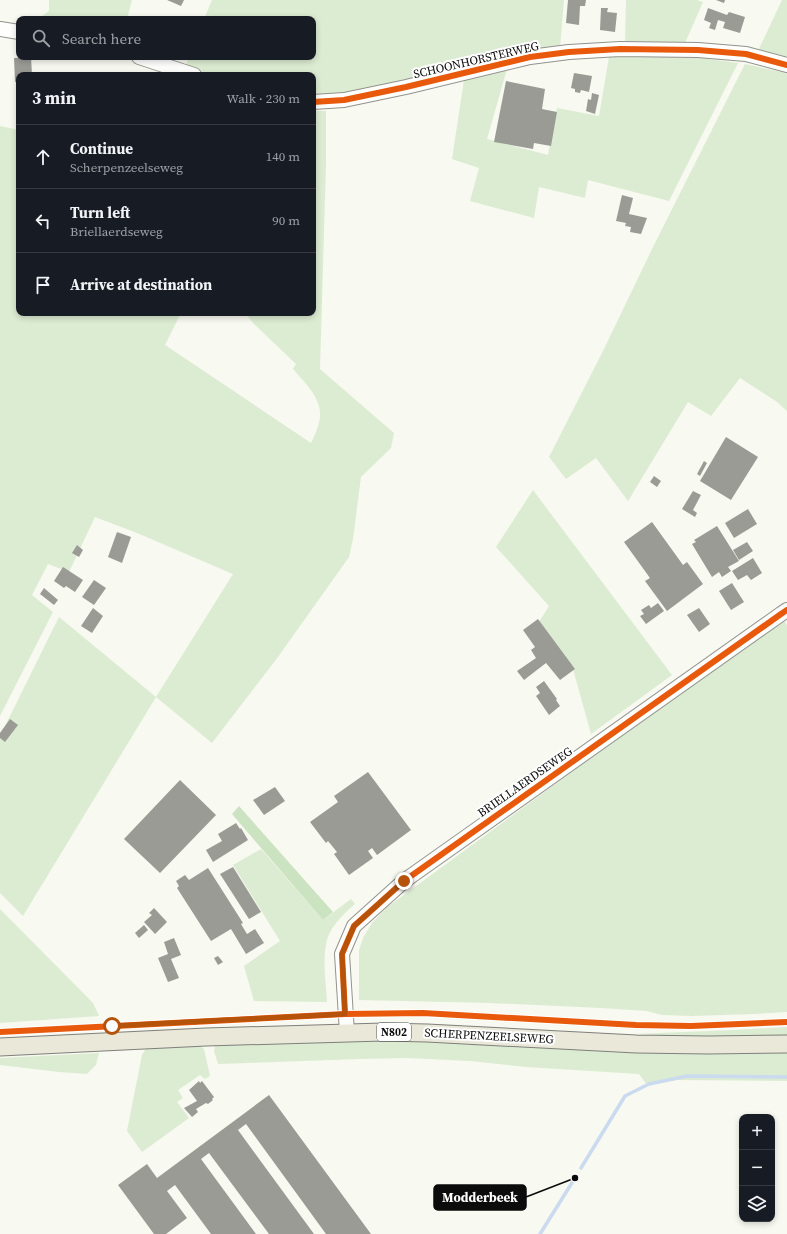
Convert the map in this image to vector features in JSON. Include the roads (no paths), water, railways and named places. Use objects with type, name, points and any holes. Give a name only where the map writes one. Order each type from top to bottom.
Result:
[{"type":"main road","name":"SCHERPENZEELSEWEG","points":[[0,1047],[206,1037],[427,1032],[668,1044],[787,1044]]},
{"type":"street","points":[[0,29],[16,32]]},
{"type":"street","name":"SCHOONHORSTERWEG","points":[[316,102],[352,98],[406,87],[530,57],[569,52],[620,49],[698,50],[746,54],[787,65]]},
{"type":"street","points":[[148,60],[185,72]]},
{"type":"street","name":"BRIELLAERDSEWEG","points":[[347,1033],[342,954],[354,926],[404,881],[787,610]]},
{"type":"waterway","points":[[581,1168],[625,1096],[649,1084],[687,1076],[787,1077]]},
{"type":"waterway","points":[[540,1234],[575,1178]]},
{"type":"place","name":"Modderbeek","points":[[575,1178]]}]
